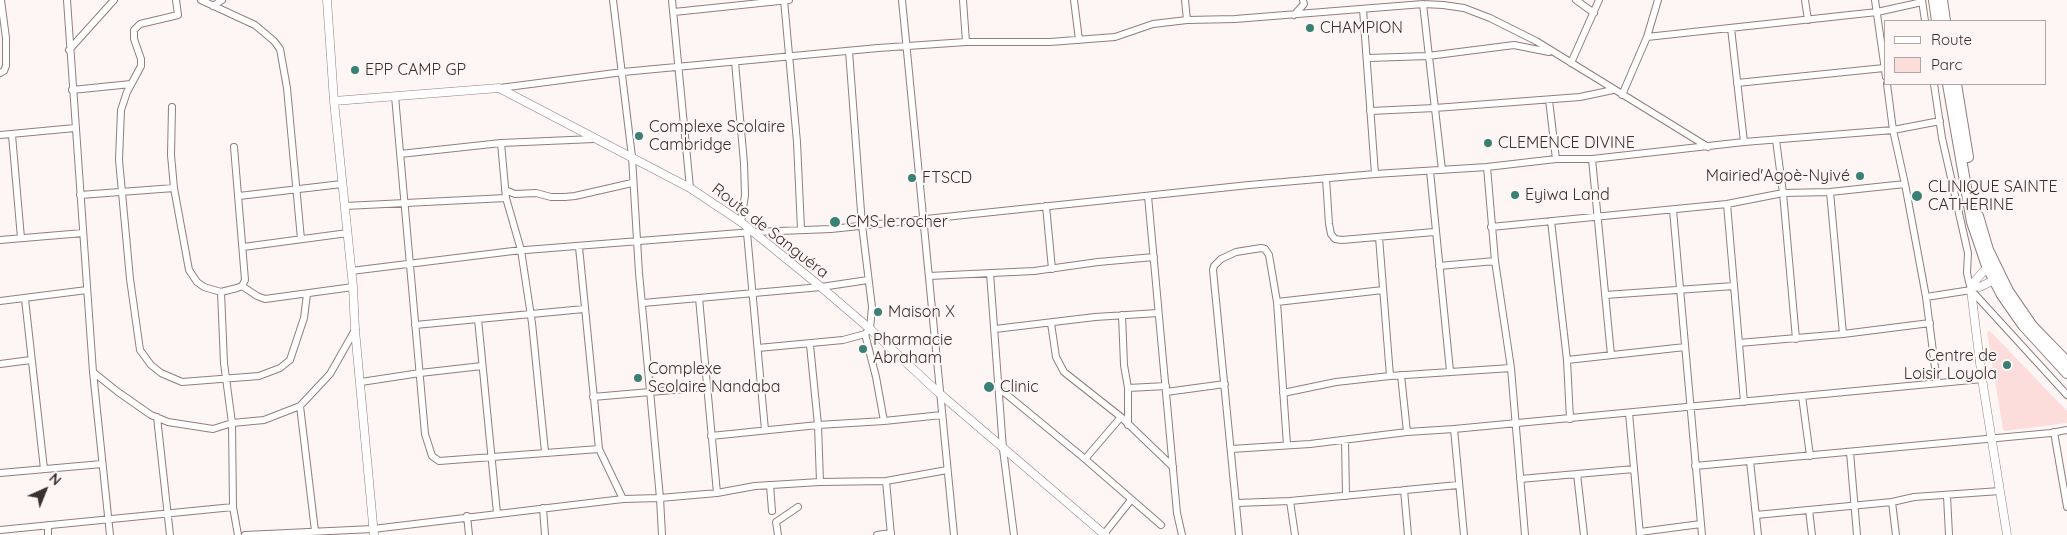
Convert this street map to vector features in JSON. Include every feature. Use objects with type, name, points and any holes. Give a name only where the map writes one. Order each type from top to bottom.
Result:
[{"type":"main road","points":[[1934,0],[1937,20]]},
{"type":"main road","points":[[1942,0],[1945,20]]},
{"type":"main road","points":[[1948,85],[1972,222],[1990,264],[2032,326],[2067,362]]},
{"type":"main road","points":[[1956,85],[1980,223],[1994,280],[2023,325],[2067,373]]},
{"type":"street","points":[[0,73],[6,69],[1,0]]},
{"type":"street","points":[[67,0],[93,372],[110,535]]},
{"type":"street","points":[[69,50],[114,0]]},
{"type":"street","points":[[176,0],[178,15],[140,24],[134,30],[134,39],[141,59],[141,66],[130,84],[121,110],[119,160],[130,279],[140,350],[151,365],[176,381],[203,382],[259,376],[285,365],[293,354],[306,307],[306,294]]},
{"type":"street","points":[[200,0],[255,25],[266,33],[280,49],[287,88],[301,239]]},
{"type":"street","points":[[213,6],[222,0]]},
{"type":"street","points":[[613,0],[632,157],[632,183],[662,535]]},
{"type":"street","points":[[672,0],[690,188]]},
{"type":"street","points":[[784,0],[797,142],[802,229]]},
{"type":"street","points":[[674,12],[726,3],[789,0]]},
{"type":"street","points":[[902,0],[954,535]]},
{"type":"street","points":[[963,0],[966,42]]},
{"type":"street","points":[[1074,0],[1079,40]]},
{"type":"street","points":[[1185,0],[1187,20]]},
{"type":"street","points":[[1576,0],[1594,13]]},
{"type":"street","points":[[1571,63],[1599,0]]},
{"type":"street","points":[[1622,96],[1647,37],[1658,0]]},
{"type":"street","points":[[1805,0],[1808,20]]},
{"type":"street","points":[[1737,82],[1884,68],[1875,0]]},
{"type":"street","points":[[327,1],[334,101],[353,287],[355,330],[373,532]]},
{"type":"street","points":[[1647,37],[1876,12],[1922,1],[1925,20]]},
{"type":"street","points":[[1294,15],[1304,2],[1318,12]]},
{"type":"street","points":[[334,101],[499,88],[622,72],[907,45],[966,42],[1024,43],[1115,37],[1153,24],[1187,20],[1294,15],[1363,9],[1387,4],[1423,4],[1464,8],[1526,36],[1708,147]]},
{"type":"street","points":[[1423,4],[1442,170]]},
{"type":"street","points":[[1363,9],[1375,174]]},
{"type":"street","points":[[1731,28],[1744,142]]},
{"type":"street","points":[[1521,46],[1526,36]]},
{"type":"street","points":[[1368,58],[1428,56],[1521,46],[1553,52]]},
{"type":"street","points":[[849,51],[862,225],[872,307],[868,332],[884,421]]},
{"type":"street","points":[[735,62],[744,163],[745,195],[741,222]]},
{"type":"street","points":[[72,90],[130,84]]},
{"type":"street","points":[[1887,85],[1893,130],[1926,297],[1937,383]]},
{"type":"street","points":[[1934,85],[1968,253],[1968,273],[1973,288],[1982,379],[2007,535]]},
{"type":"street","name":"Route de Sanguéra","points":[[499,88],[690,188],[741,222],[750,233],[821,287],[868,332],[1104,534]]},
{"type":"street","points":[[1370,111],[1549,100],[1580,97],[1613,90]]},
{"type":"street","points":[[395,96],[425,434],[430,453],[438,461],[599,449]]},
{"type":"street","points":[[1549,100],[1556,160]]},
{"type":"street","points":[[172,107],[171,155],[174,188],[189,270],[197,282],[204,287],[221,292],[242,286],[257,296],[265,298],[353,287]]},
{"type":"street","points":[[351,271],[521,250],[802,229],[831,229],[1326,178],[1487,167],[1556,160],[1592,159],[1744,142],[1893,130],[1940,121]]},
{"type":"street","points":[[0,135],[75,128]]},
{"type":"street","points":[[12,134],[21,238]]},
{"type":"street","points":[[400,154],[501,143],[594,138]]},
{"type":"street","points":[[1776,140],[1783,193],[1796,339]]},
{"type":"street","points":[[501,143],[506,198],[521,250],[531,314],[546,452]]},
{"type":"street","points":[[234,147],[245,273],[242,286]]},
{"type":"street","points":[[1592,159],[1611,355]]},
{"type":"street","points":[[1487,167],[1495,262],[1511,368],[1525,535]]},
{"type":"street","points":[[1430,171],[1434,232],[1440,266],[1450,371]]},
{"type":"street","points":[[1326,178],[1333,237],[1342,240],[1434,232]]},
{"type":"street","points":[[505,190],[515,194],[536,193],[551,197],[564,197],[632,183]]},
{"type":"street","points":[[238,196],[342,184]]},
{"type":"street","points":[[1491,227],[1728,204],[1783,193],[1830,192],[1905,184]]},
{"type":"street","points":[[80,195],[174,188]]},
{"type":"street","points":[[1830,192],[1843,334]]},
{"type":"street","points":[[1148,196],[1177,513],[1182,535]]},
{"type":"street","points":[[345,206],[506,198]]},
{"type":"street","points":[[1728,204],[1744,402]]},
{"type":"street","points":[[1046,206],[1052,269]]},
{"type":"street","points":[[1673,210],[1702,535]]},
{"type":"street","points":[[1551,221],[1567,360],[1570,418]]},
{"type":"street","points":[[0,240],[83,233]]},
{"type":"street","points":[[243,247],[348,233]]},
{"type":"street","points":[[750,233],[753,293],[765,430]]},
{"type":"street","points":[[1379,237],[1390,376]]},
{"type":"street","points":[[579,247],[599,449],[623,499]]},
{"type":"street","points":[[1239,535],[1214,266],[1221,258],[1252,248],[1265,249],[1269,255],[1277,302],[1287,445]]},
{"type":"street","points":[[929,276],[1017,272],[1154,257]]},
{"type":"street","points":[[1440,266],[1495,262]]},
{"type":"street","points":[[1973,288],[1975,281],[1990,264]]},
{"type":"street","points":[[990,273],[1003,449],[1014,535]]},
{"type":"street","points":[[642,303],[821,287],[868,280]]},
{"type":"street","points":[[1926,297],[1980,287],[1994,280]]},
{"type":"street","points":[[1606,295],[1734,286]]},
{"type":"street","points":[[1973,288],[2067,396]]},
{"type":"street","points":[[0,301],[87,290]]},
{"type":"street","points":[[1277,302],[1383,290]]},
{"type":"street","points":[[221,292],[232,423],[233,507],[238,535]]},
{"type":"street","points":[[699,298],[716,494]]},
{"type":"street","points":[[25,299],[44,469]]},
{"type":"street","points":[[415,324],[584,309]]},
{"type":"street","points":[[995,329],[1095,316],[1158,313]]},
{"type":"street","points":[[1122,315],[1124,365],[1128,388],[1128,425]]},
{"type":"street","points":[[478,319],[497,513]]},
{"type":"street","points":[[1051,323],[1056,357],[1061,368],[1121,417],[1173,467]]},
{"type":"street","points":[[1739,344],[1930,323]]},
{"type":"street","points":[[93,372],[134,404],[157,417],[168,422],[213,429],[232,423],[264,420],[300,406],[330,374],[355,330]]},
{"type":"street","points":[[758,348],[843,340],[868,332]]},
{"type":"street","points":[[810,344],[818,425],[820,482]]},
{"type":"street","points":[[1567,360],[1685,348]]},
{"type":"street","points":[[0,364],[31,360]]},
{"type":"street","points":[[361,382],[482,366]]},
{"type":"street","points":[[1283,393],[1336,382],[1390,376],[1511,368]]},
{"type":"street","points":[[1400,375],[1407,432]]},
{"type":"street","points":[[1231,449],[1345,440],[1407,432],[1982,379]]},
{"type":"street","points":[[1128,388],[1166,389],[1225,384]]},
{"type":"street","points":[[593,397],[707,387]]},
{"type":"street","points":[[1000,389],[1085,459],[1161,526]]},
{"type":"street","points":[[1802,396],[1810,456]]},
{"type":"street","points":[[300,406],[312,532]]},
{"type":"street","points":[[1629,413],[1640,534],[1701,524]]},
{"type":"street","points":[[711,436],[942,415]]},
{"type":"street","points":[[157,417],[170,535]]},
{"type":"street","points":[[1085,459],[1121,417]]},
{"type":"street","points":[[1454,429],[1464,535]]},
{"type":"street","points":[[1695,466],[2067,430]]},
{"type":"street","points":[[2054,432],[2065,483],[2067,507]]},
{"type":"street","points":[[1345,440],[1346,496]]},
{"type":"street","points":[[1850,452],[1857,535]]},
{"type":"street","points":[[1750,461],[1758,535]]},
{"type":"street","points":[[0,473],[102,464]]},
{"type":"street","points":[[1520,479],[1634,469]]},
{"type":"street","points":[[245,535],[373,532],[467,516],[623,499],[716,494],[770,485],[820,482],[886,482],[947,470]]},
{"type":"street","points":[[1577,474],[1584,535]]},
{"type":"street","points":[[877,535],[891,534],[886,482]]},
{"type":"street","points":[[770,485],[772,511]]},
{"type":"street","points":[[1237,503],[1290,501],[1458,485]]},
{"type":"street","points":[[1404,490],[1408,535]]},
{"type":"street","points":[[1756,515],[1892,502],[1914,497],[2000,491]]},
{"type":"street","points":[[1947,496],[1949,535]]},
{"type":"street","points":[[1104,534],[1131,500]]},
{"type":"street","points":[[1290,501],[1295,535]]},
{"type":"street","points":[[1892,502],[1896,535]]},
{"type":"street","points":[[0,530],[233,507]]},
{"type":"street","points":[[778,535],[776,522],[798,507]]},
{"type":"street","points":[[543,508],[545,535]]},
{"type":"street","points":[[1809,510],[1812,535]]},
{"type":"street","points":[[467,516],[469,535]]},
{"type":"street","points":[[48,526],[48,535]]},
{"type":"green space","name":"Centre de Loisir Loyola","points":[[1990,331],[2067,411],[2067,423],[2005,431],[2003,429],[1987,332]]},
{"type":"place","name":"CHAMPION","points":[[1310,28]]},
{"type":"place","name":"EPP CAMP GP","points":[[355,70]]},
{"type":"place","name":"Complexe Scolaire Cambridge","points":[[639,136]]},
{"type":"place","name":"CLEMENCE DIVINE","points":[[1488,143]]},
{"type":"place","name":"Mairied'Agoè-Nyivé","points":[[1860,176]]},
{"type":"place","name":"FTSCD","points":[[912,178]]},
{"type":"place","name":"Eyiwa Land","points":[[1515,195]]},
{"type":"place","name":"CLINIQUE SAINTE CATHERINE","points":[[1917,196]]},
{"type":"place","name":"CMS le rocher","points":[[835,222]]},
{"type":"place","name":"Maison X","points":[[878,312]]},
{"type":"place","name":"Pharmacie Abraham","points":[[863,349]]},
{"type":"place","name":"Centre de Loisir Loyola","points":[[2007,365]]},
{"type":"place","name":"Complexe Scolaire Nandaba","points":[[638,378]]},
{"type":"place","name":"Clinic","points":[[989,387]]}]
